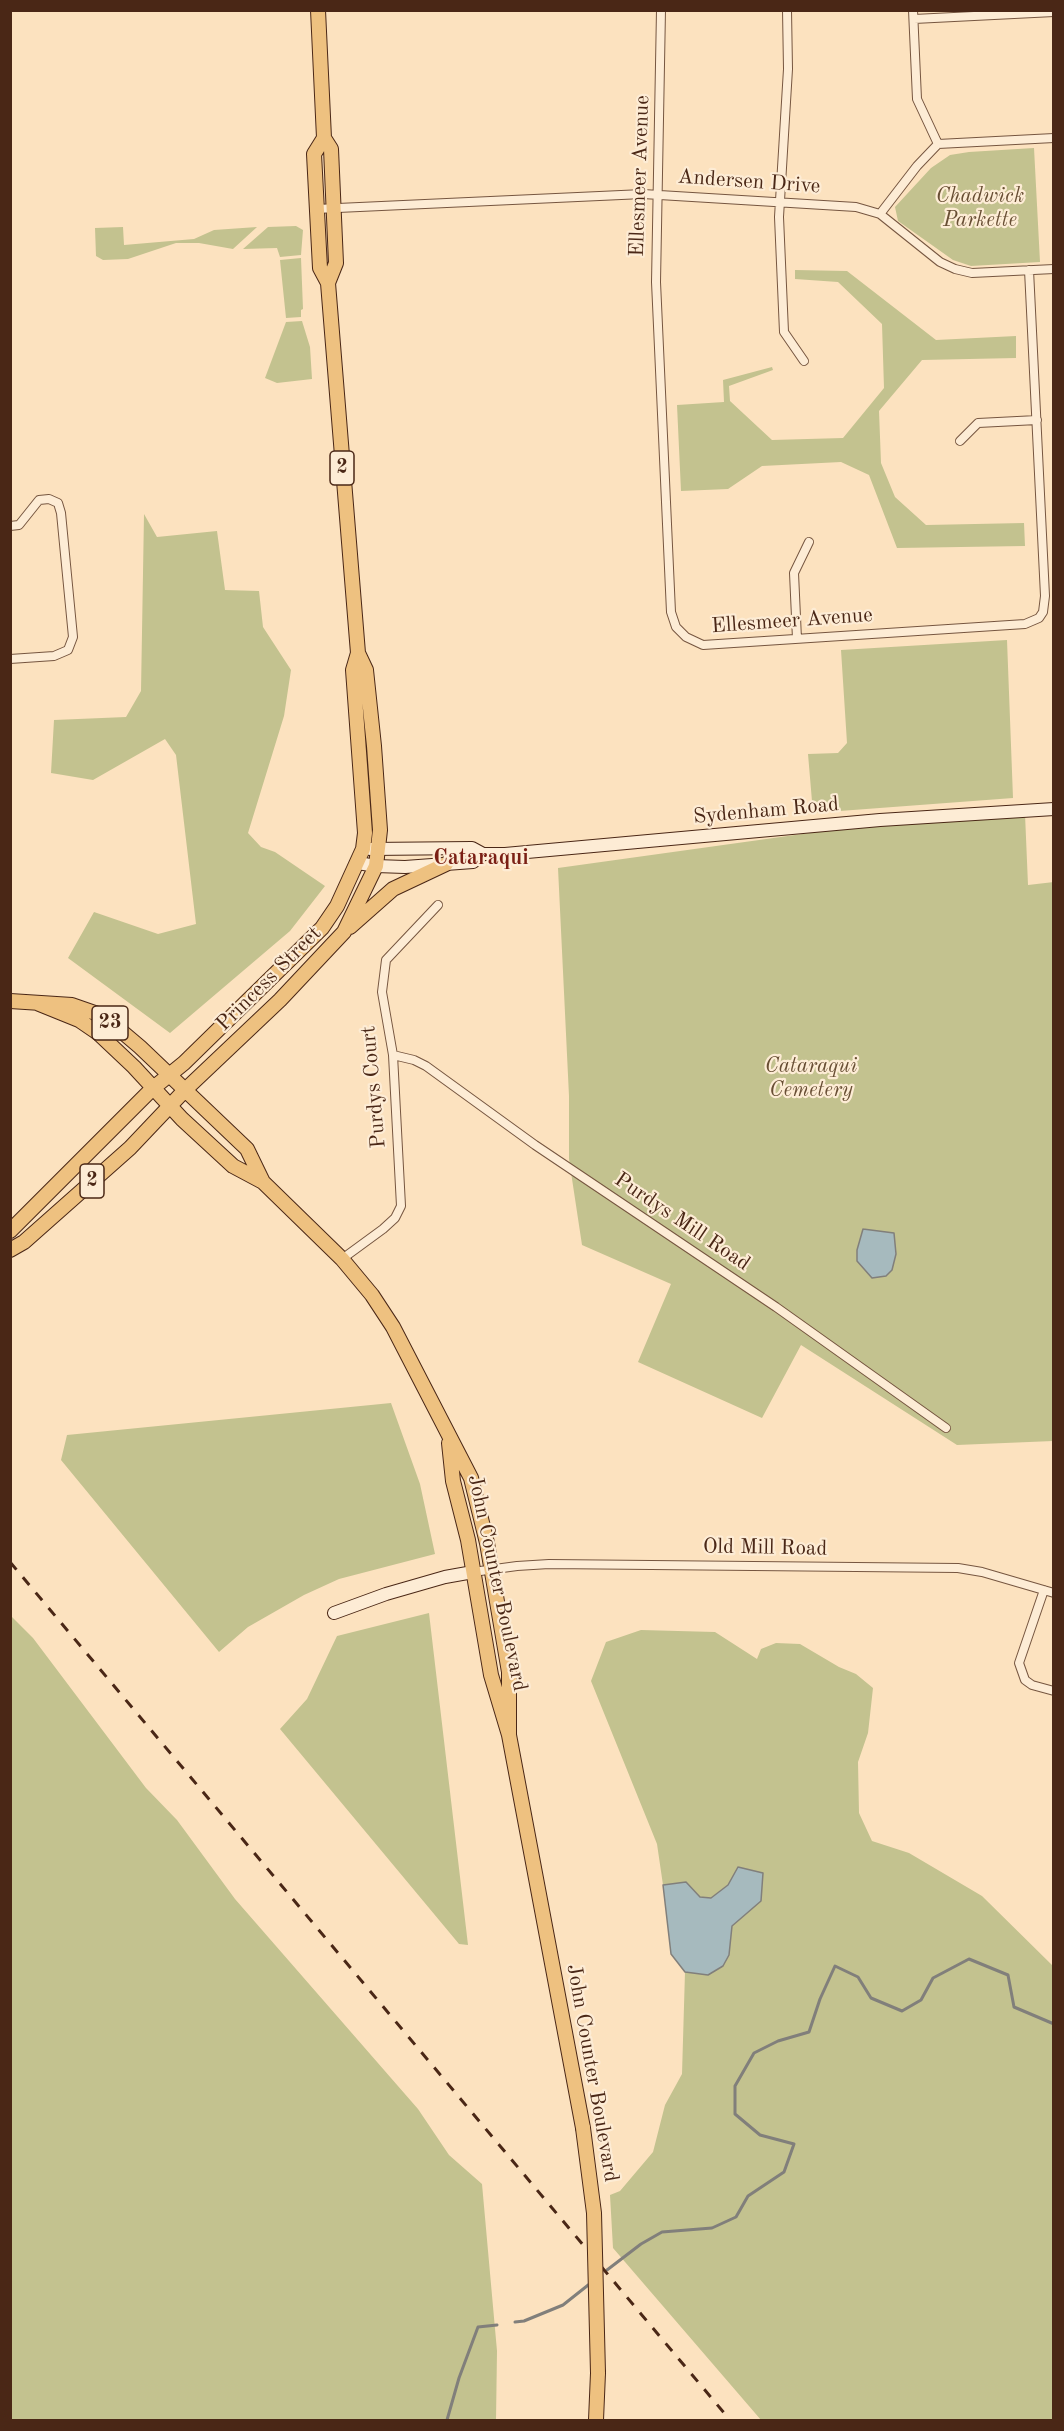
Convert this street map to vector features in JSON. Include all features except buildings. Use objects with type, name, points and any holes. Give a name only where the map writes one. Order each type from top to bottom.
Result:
[{"type":"main road","name":"Princess Street","points":[[318,10],[324,138],[331,149],[336,263],[328,283]]},
{"type":"main road","name":"Princess Street","points":[[10,1250],[24,1242],[129,1148],[185,1090],[280,1000],[344,932],[376,866],[379,849],[378,793],[366,670],[358,653],[328,283],[320,268],[314,154],[324,138]]},
{"type":"main road","name":"Princess Street","points":[[10,1231],[152,1089],[184,1063],[322,928],[337,906],[358,863],[365,833],[353,670],[358,653]]},
{"type":"main road","name":"Sydenham Road","points":[[363,849],[472,848],[483,854],[880,820],[1053,809]]},
{"type":"main road","name":"Sydenham Road","points":[[358,863],[376,866],[446,864],[473,862],[483,854]]},
{"type":"main road","points":[[344,932],[393,889],[446,864]]},
{"type":"main road","name":"23","points":[[10,1001],[72,1005],[95,1013],[124,1033],[185,1090]]},
{"type":"main road","name":"23","points":[[37,1003],[61,1011],[98,1033],[134,1067],[152,1089]]},
{"type":"main road","name":"John Counter Boulevard","points":[[152,1089],[233,1166],[263,1182],[342,1259],[372,1295],[393,1327],[471,1478],[491,1569],[509,1672],[509,1735]]},
{"type":"main road","name":"John Counter Boulevard","points":[[185,1090],[248,1149],[263,1182]]},
{"type":"main road","name":"John Counter Boulevard","points":[[449,1438],[453,1481],[473,1572],[491,1675],[509,1735],[583,2128],[594,2223],[598,2373],[596,2421]]},
{"type":"main road","points":[[334,1613],[386,1594],[473,1572]]},
{"type":"street","name":"Ellesmeer Avenue","points":[[661,10],[656,282],[672,621],[686,637],[703,645],[1025,624],[1039,618],[1045,605],[1029,270]]},
{"type":"street","points":[[787,10],[788,56],[780,203],[784,332],[804,361]]},
{"type":"street","points":[[938,144],[917,99],[913,15],[1053,12]]},
{"type":"street","points":[[880,214],[917,166],[938,144],[1053,138]]},
{"type":"street","name":"Andersen Drive","points":[[316,209],[658,194],[856,207],[880,214],[940,262],[955,269],[972,273],[1053,269]]},
{"type":"street","points":[[960,441],[978,423],[1036,420]]},
{"type":"street","points":[[10,526],[19,525],[39,500],[49,499],[58,503],[62,513],[74,637],[68,650],[54,656],[10,659]]},
{"type":"street","points":[[797,639],[794,573],[809,542]]},
{"type":"street","name":"Purdys Court","points":[[342,1259],[383,1229],[395,1218],[402,1206],[393,1055],[382,992],[386,960],[438,905]]},
{"type":"street","name":"Purdys Mill Road","points":[[393,1055],[414,1060],[426,1066],[535,1145],[776,1307],[946,1428]]},
{"type":"street","name":"Old Mill Road","points":[[473,1572],[549,1564],[958,1568],[982,1572],[1053,1593]]},
{"type":"street","points":[[1044,1590],[1019,1663],[1025,1680],[1032,1685],[1053,1690]]},
{"type":"green space","name":"Chadwick Parkette","points":[[1034,148],[1040,262],[971,266],[953,260],[898,221],[895,207],[931,168],[950,155]]},
{"type":"green space","points":[[296,226],[303,230],[301,255],[280,257],[277,248],[243,249],[268,227]]},
{"type":"green space","points":[[123,227],[124,245],[194,239],[214,230],[257,227],[233,249],[199,243],[176,243],[128,259],[103,260],[96,256],[95,228]]},
{"type":"green space","points":[[301,258],[303,309],[301,317],[286,318],[280,260]]},
{"type":"green space","points":[[795,270],[847,271],[936,340],[1016,336],[1016,358],[922,360],[879,411],[881,463],[895,497],[926,525],[1024,523],[1025,546],[897,548],[869,475],[841,462],[762,466],[728,489],[681,491],[677,405],[724,402],[723,380],[772,367],[773,370],[729,386],[730,401],[772,440],[843,438],[884,388],[882,324],[838,282],[795,279]]},
{"type":"green space","points":[[302,321],[310,347],[312,379],[277,383],[265,378],[286,322]]},
{"type":"green space","points":[[144,514],[157,537],[217,531],[225,590],[259,591],[263,627],[291,670],[284,716],[248,833],[261,847],[275,852],[325,886],[290,931],[170,1033],[68,958],[94,912],[158,934],[196,924],[176,755],[165,739],[93,780],[51,773],[54,720],[126,717],[141,691]]},
{"type":"green space","points":[[1007,640],[1013,798],[813,813],[808,754],[838,753],[847,743],[841,650]]},
{"type":"green space","name":"Cataraqui Cemetery","points":[[1025,814],[1028,885],[1054,882],[1053,1441],[957,1445],[801,1345],[762,1418],[638,1362],[671,1284],[582,1245],[569,1159],[569,1096],[558,868],[874,824]]},
{"type":"green space","points":[[391,1403],[420,1484],[435,1554],[339,1579],[304,1595],[248,1627],[219,1652],[61,1460],[67,1435]]},
{"type":"green space","points":[[429,1613],[468,1945],[459,1944],[280,1729],[307,1699],[337,1636]]},
{"type":"green space","points":[[10,1615],[33,1638],[146,1788],[177,1820],[235,1899],[418,2109],[449,2155],[482,2184],[497,2351],[496,2420],[11,2420]]},
{"type":"green space","points":[[641,1630],[715,1632],[757,1659],[761,1649],[776,1643],[800,1644],[839,1667],[856,1674],[873,1688],[868,1733],[858,1762],[859,1813],[872,1841],[909,1853],[982,1896],[1053,1966],[1053,2420],[761,2420],[613,2248],[610,2195],[620,2191],[653,2152],[665,2105],[682,2074],[685,1972],[708,1975],[729,1955],[732,1926],[761,1901],[728,1885],[711,1898],[700,1897],[686,1882],[663,1885],[657,1844],[591,1681],[606,1642]]},
{"type":"shaded area","points":[[863,1229],[894,1233],[896,1254],[892,1270],[886,1276],[872,1278],[857,1261],[857,1250]]},
{"type":"shaded area","points":[[738,1867],[763,1873],[761,1901],[732,1926],[729,1955],[723,1966],[708,1975],[685,1972],[671,1954],[663,1885],[686,1882],[700,1897],[711,1898],[728,1885]]},
{"type":"waterway","points":[[607,2270],[641,2244],[662,2232],[712,2228],[736,2217],[748,2196],[784,2172],[794,2144],[760,2135],[735,2114],[735,2086],[754,2053],[778,2041],[809,2032],[820,1999],[835,1966],[858,1977],[871,1998],[902,2011],[921,2000],[933,1978],[969,1959],[1008,1975],[1014,2007],[1054,2024]]},
{"type":"waterway","points":[[515,2322],[524,2321],[563,2305],[592,2282]]},
{"type":"waterway","points":[[447,2420],[459,2378],[478,2327],[497,2325]]},
{"type":"railway","points":[[10,1562],[730,2420]]},
{"type":"district","name":"Cataraqui","points":[[481,858]]}]
